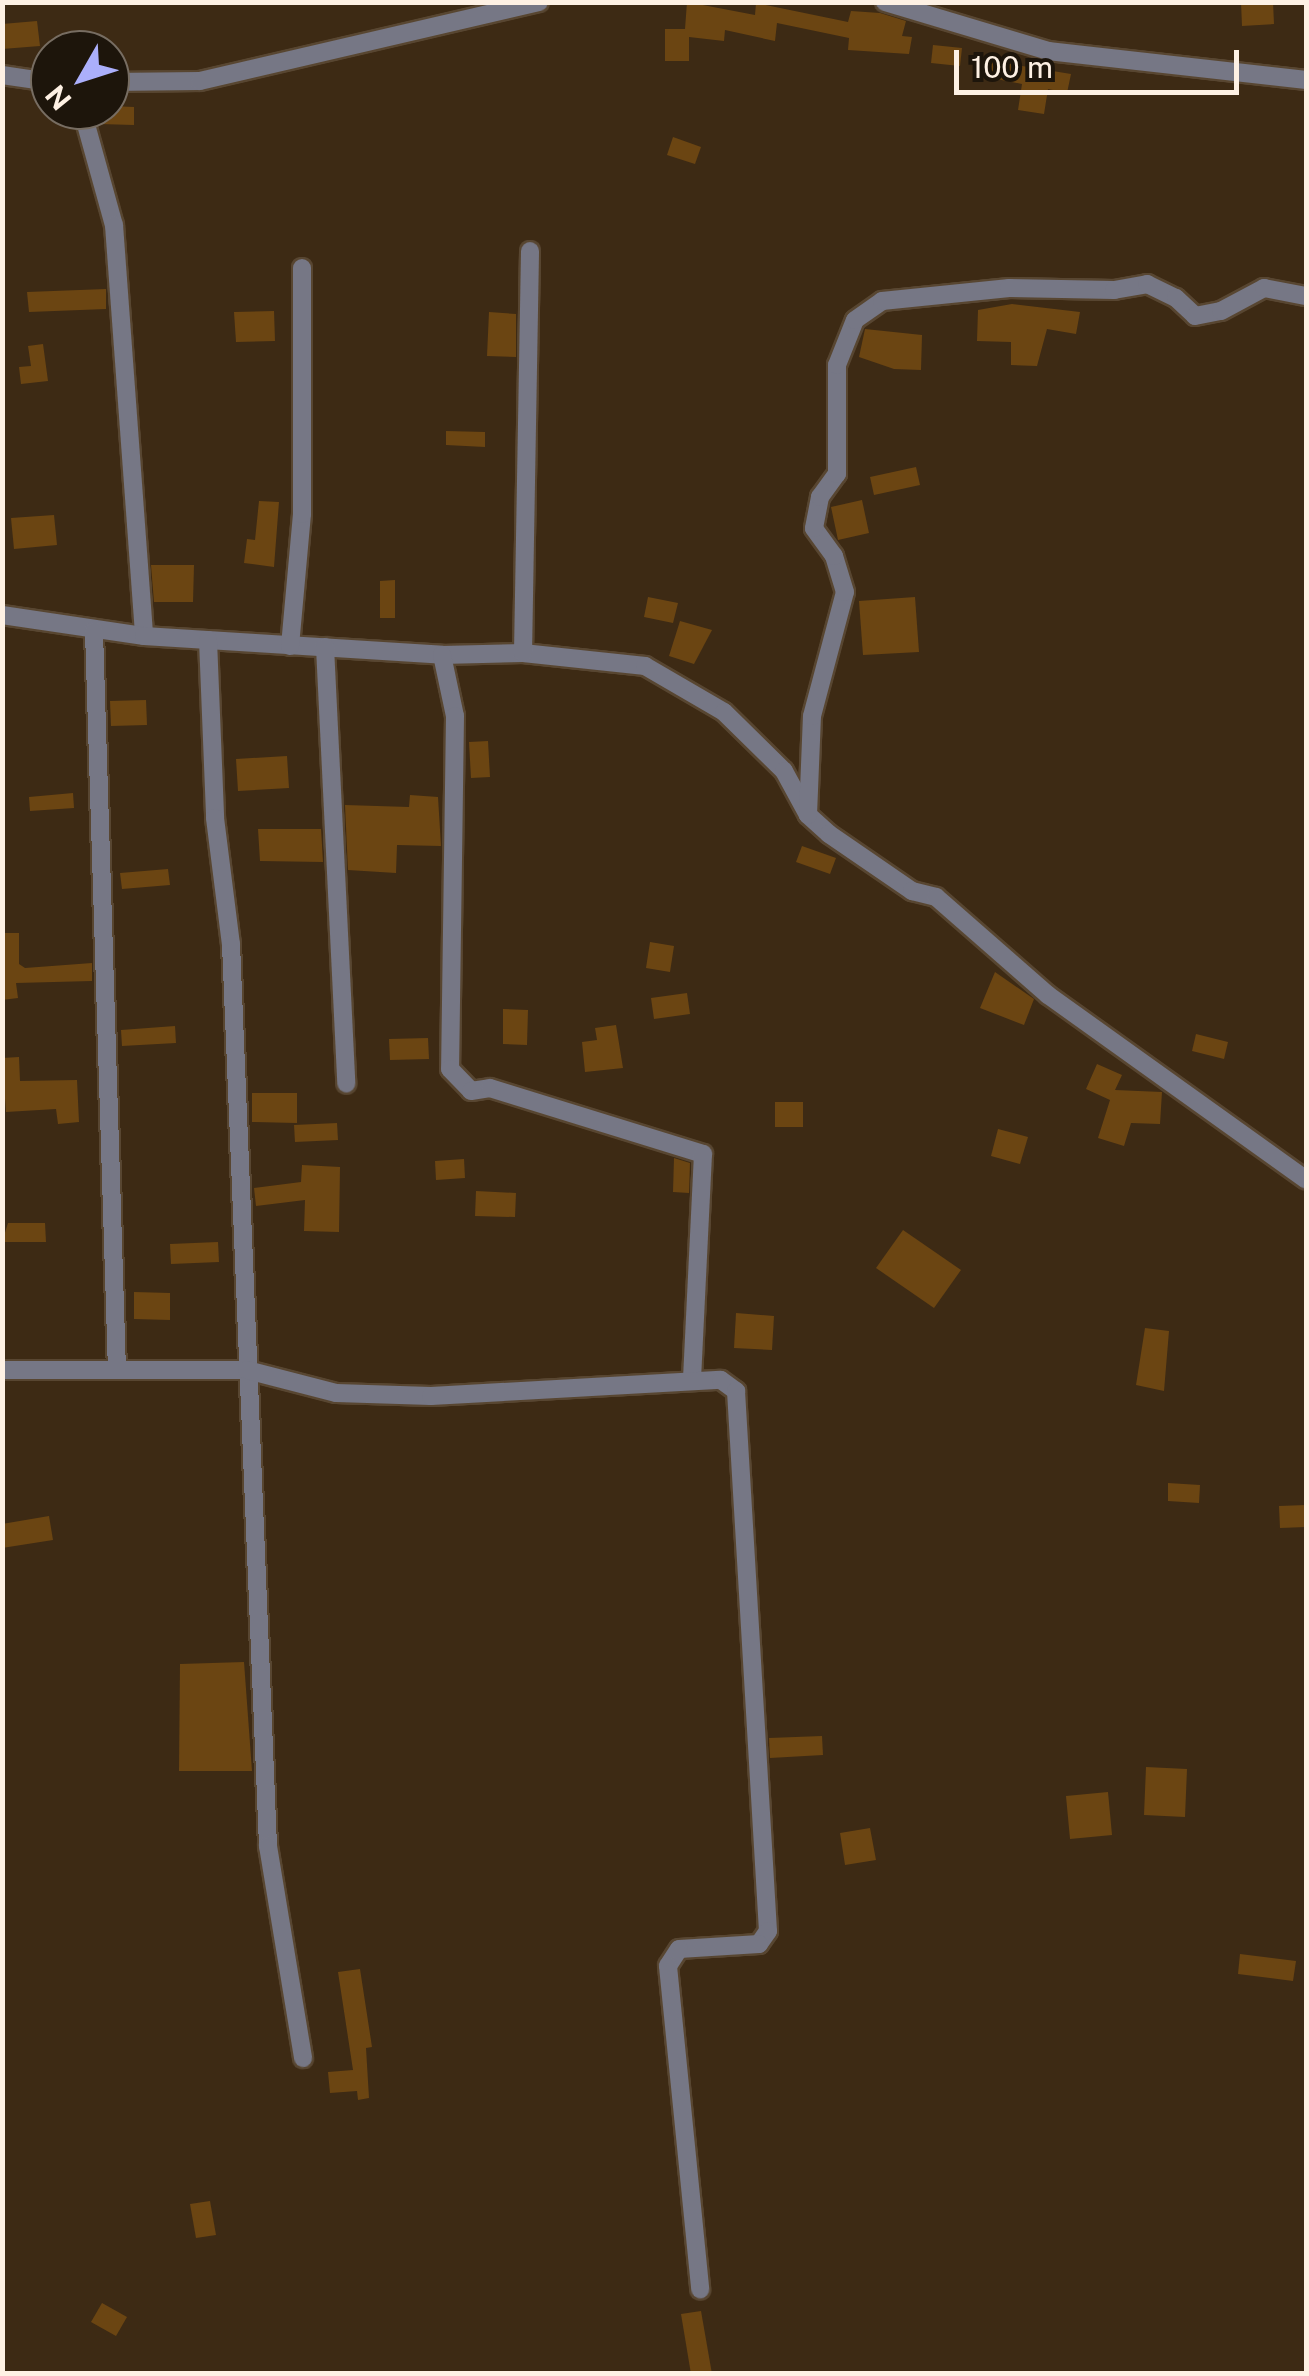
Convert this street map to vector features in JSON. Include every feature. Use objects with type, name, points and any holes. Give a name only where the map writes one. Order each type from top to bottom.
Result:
[{"type":"street","points":[[130,82],[200,81],[539,2]]},
{"type":"street","points":[[886,2],[1048,51],[1306,80]]},
{"type":"street","points":[[2,74],[30,79]]},
{"type":"street","points":[[88,130],[114,225],[144,636]]},
{"type":"street","points":[[523,653],[530,251]]},
{"type":"street","points":[[290,646],[302,514],[302,268]]},
{"type":"street","points":[[808,815],[812,716],[845,592],[834,556],[814,528],[820,497],[837,474],[837,364],[855,320],[882,301],[1009,288],[1147,284],[1176,298],[1194,316],[1221,311],[1264,288],[1306,296]]},
{"type":"street","points":[[2,615],[94,632],[144,636],[442,655],[523,653],[645,666],[724,712],[784,771],[808,815],[882,872],[936,897],[1048,995],[1306,1180]]},
{"type":"street","points":[[94,632],[117,1370]]},
{"type":"street","points":[[208,640],[215,818],[230,944],[268,1846],[303,2058]]},
{"type":"street","points":[[324,647],[346,1082]]},
{"type":"street","points":[[442,655],[455,716],[450,1069],[471,1091],[490,1088],[703,1154],[692,1382]]},
{"type":"street","points":[[2,1370],[246,1370],[336,1393],[722,1380],[736,1392],[768,1930],[759,1944],[679,1949],[668,1966],[700,2289]]},
{"type":"building","points":[[687,2],[755,15],[756,3],[848,22],[851,11],[880,13],[906,21],[902,36],[912,37],[909,54],[848,50],[849,38],[777,23],[775,41],[725,30],[724,41],[689,37],[689,61],[665,61],[665,29],[685,29]]},
{"type":"building","points":[[1241,2],[1273,2],[1274,24],[1242,26]]},
{"type":"building","points":[[37,21],[38,30],[30,30],[30,47],[2,49],[2,24]]},
{"type":"building","points":[[933,45],[962,48],[960,66],[931,63]]},
{"type":"building","points":[[979,59],[1071,74],[1067,93],[1048,89],[1044,114],[1018,110],[1022,84],[976,75]]},
{"type":"building","points":[[130,107],[134,107],[134,125],[130,125]]},
{"type":"building","points":[[673,137],[701,147],[695,164],[667,155]]},
{"type":"building","points":[[106,289],[106,309],[29,312],[27,292]]},
{"type":"building","points":[[1012,304],[1080,312],[1076,334],[1047,329],[1037,366],[1011,365],[1011,342],[977,341],[978,310]]},
{"type":"building","points":[[274,311],[275,341],[236,342],[234,312]]},
{"type":"building","points":[[489,312],[516,314],[516,357],[487,356]]},
{"type":"building","points":[[865,329],[922,335],[921,370],[894,369],[859,357]]},
{"type":"building","points":[[43,344],[48,381],[21,384],[19,367],[31,366],[28,346]]},
{"type":"building","points":[[446,431],[485,432],[485,447],[446,445]]},
{"type":"building","points":[[916,467],[920,485],[874,495],[870,477]]},
{"type":"building","points":[[862,500],[869,533],[838,540],[831,507]]},
{"type":"building","points":[[259,501],[279,502],[274,567],[244,563],[247,539],[255,540]]},
{"type":"building","points":[[54,515],[57,545],[14,549],[11,518]]},
{"type":"building","points":[[151,565],[194,565],[193,602],[154,602]]},
{"type":"building","points":[[395,580],[395,618],[380,618],[380,581]]},
{"type":"building","points":[[648,597],[678,603],[673,623],[644,617]]},
{"type":"building","points":[[915,597],[919,652],[863,655],[859,601]]},
{"type":"building","points":[[680,621],[712,630],[694,664],[669,656]]},
{"type":"building","points":[[146,700],[147,725],[111,726],[110,701]]},
{"type":"building","points":[[488,741],[490,777],[471,778],[469,742]]},
{"type":"building","points":[[287,756],[289,788],[238,791],[236,759]]},
{"type":"building","points":[[73,793],[74,808],[30,811],[29,797]]},
{"type":"building","points":[[410,795],[438,797],[441,846],[397,845],[396,873],[348,870],[345,805],[409,807]]},
{"type":"building","points":[[258,829],[321,829],[323,862],[260,861]]},
{"type":"building","points":[[802,846],[836,858],[830,874],[796,862]]},
{"type":"building","points":[[168,869],[170,885],[122,889],[120,873]]},
{"type":"building","points":[[2,933],[19,933],[19,964],[25,968],[92,963],[92,981],[16,983],[18,998],[2,1000]]},
{"type":"building","points":[[650,942],[674,946],[670,972],[646,968]]},
{"type":"building","points":[[995,972],[1034,999],[1024,1025],[980,1008]]},
{"type":"building","points":[[687,993],[690,1014],[654,1019],[651,998]]},
{"type":"building","points":[[503,1009],[528,1010],[527,1045],[503,1044]]},
{"type":"building","points":[[616,1025],[623,1068],[585,1072],[582,1042],[597,1040],[595,1028]]},
{"type":"building","points":[[175,1026],[176,1043],[122,1046],[121,1030]]},
{"type":"building","points":[[1196,1034],[1228,1042],[1224,1059],[1192,1051]]},
{"type":"building","points":[[428,1038],[429,1059],[390,1060],[389,1039]]},
{"type":"building","points":[[19,1057],[20,1081],[77,1080],[79,1122],[58,1124],[56,1109],[6,1112],[2,1058]]},
{"type":"building","points":[[1097,1064],[1122,1075],[1115,1090],[1162,1092],[1160,1124],[1131,1123],[1124,1146],[1098,1138],[1110,1100],[1086,1089]]},
{"type":"building","points":[[252,1093],[297,1093],[297,1123],[252,1122]]},
{"type":"building","points":[[775,1102],[803,1102],[803,1127],[775,1127]]},
{"type":"building","points":[[337,1123],[338,1140],[295,1142],[294,1125]]},
{"type":"building","points":[[998,1129],[1028,1137],[1020,1164],[991,1156]]},
{"type":"building","points":[[674,1158],[690,1163],[689,1193],[673,1192]]},
{"type":"building","points":[[464,1159],[465,1178],[436,1180],[435,1161]]},
{"type":"building","points":[[302,1165],[340,1167],[339,1232],[304,1231],[305,1200],[256,1206],[254,1188],[301,1182]]},
{"type":"building","points":[[476,1191],[516,1193],[515,1217],[475,1216]]},
{"type":"building","points":[[8,1223],[45,1223],[46,1242],[2,1242]]},
{"type":"building","points":[[903,1230],[961,1270],[934,1308],[876,1268]]},
{"type":"building","points":[[218,1242],[219,1262],[171,1264],[170,1244]]},
{"type":"building","points":[[134,1292],[170,1293],[170,1320],[134,1319]]},
{"type":"building","points":[[736,1313],[774,1316],[772,1350],[734,1348]]},
{"type":"building","points":[[1145,1328],[1169,1331],[1164,1391],[1136,1385]]},
{"type":"building","points":[[1168,1483],[1200,1485],[1199,1503],[1168,1501]]},
{"type":"building","points":[[1306,1505],[1306,1527],[1280,1528],[1279,1506]]},
{"type":"building","points":[[49,1516],[53,1540],[2,1548],[2,1524]]},
{"type":"building","points":[[244,1662],[252,1771],[179,1771],[180,1664]]},
{"type":"building","points":[[822,1736],[823,1755],[770,1758],[769,1738]]},
{"type":"building","points":[[1146,1767],[1187,1769],[1185,1817],[1144,1815]]},
{"type":"building","points":[[1108,1792],[1112,1835],[1070,1839],[1066,1796]]},
{"type":"building","points":[[870,1828],[876,1860],[845,1865],[840,1833]]},
{"type":"building","points":[[1240,1954],[1296,1961],[1293,1981],[1238,1974]]},
{"type":"building","points":[[360,1969],[372,2047],[366,2048],[369,2098],[358,2100],[357,2091],[330,2093],[328,2072],[353,2070],[338,1972]]},
{"type":"building","points":[[210,2201],[216,2235],[196,2238],[190,2204]]},
{"type":"building","points":[[102,2303],[127,2317],[116,2336],[91,2322]]},
{"type":"building","points":[[701,2311],[712,2374],[691,2374],[681,2314]]}]
